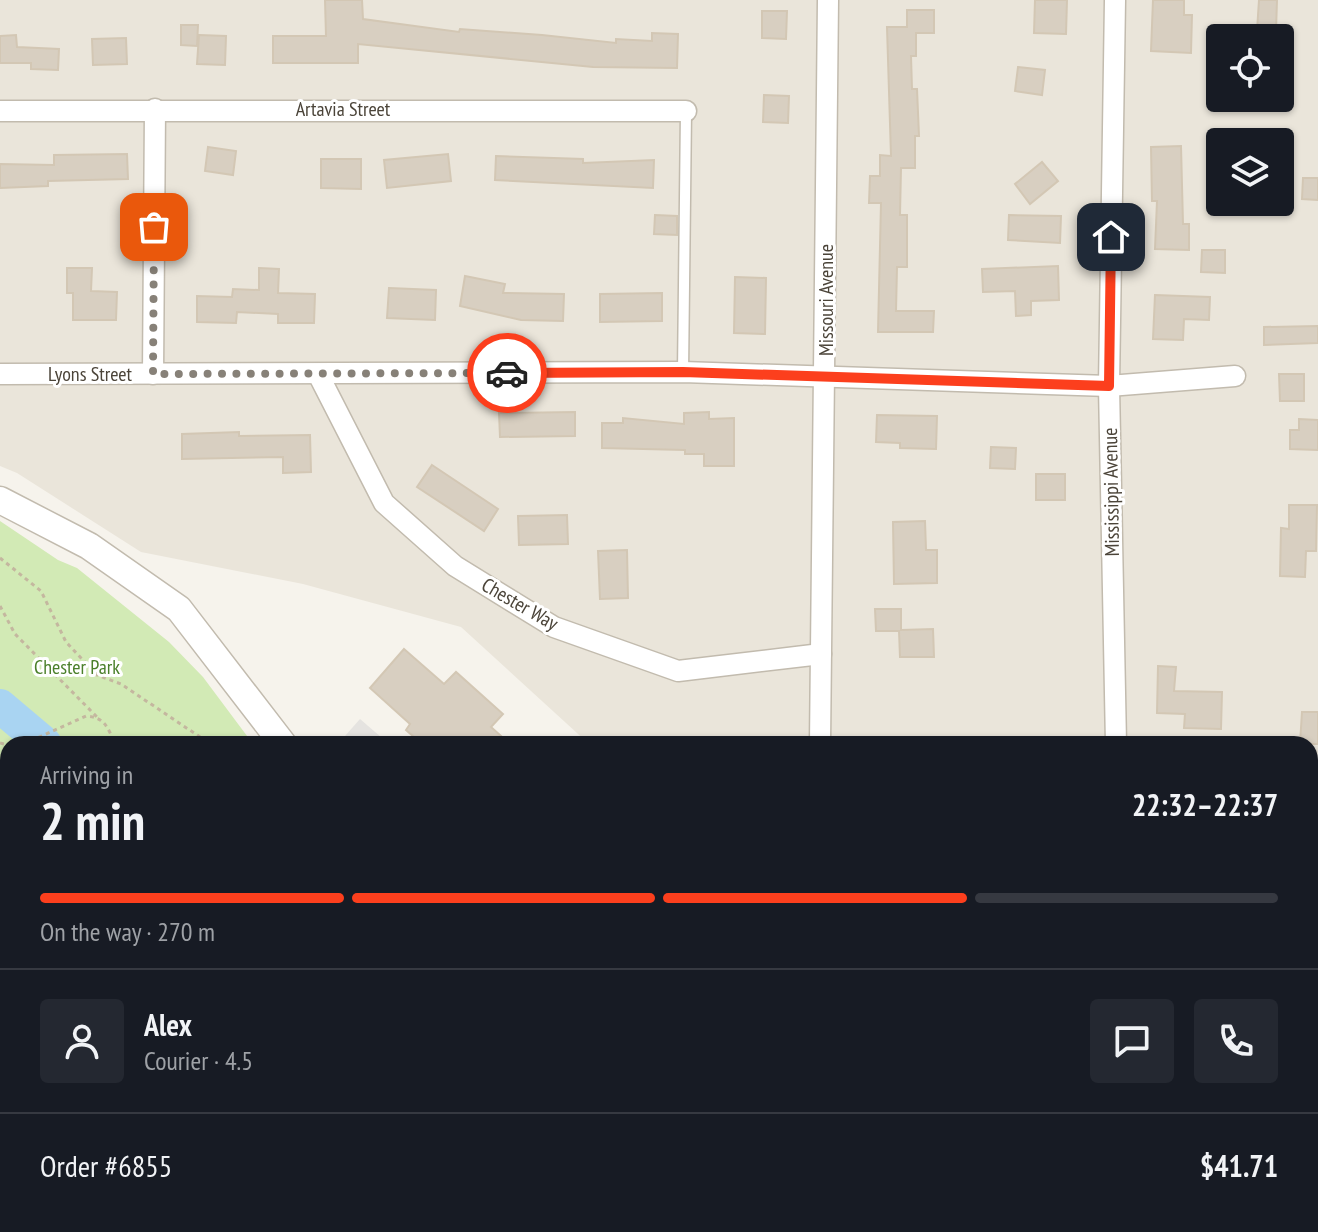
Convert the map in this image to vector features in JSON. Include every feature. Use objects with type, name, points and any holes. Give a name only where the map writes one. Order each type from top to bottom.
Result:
[{"type":"street","name":"Missouri Avenue","points":[[820,736],[828,0]]},
{"type":"street","name":"Mississippi Avenue","points":[[1115,0],[1109,386],[1116,736]]},
{"type":"street","points":[[153,374],[155,109]]},
{"type":"street","name":"Artavia Street","points":[[0,111],[686,111]]},
{"type":"street","name":"Lyons Street","points":[[0,374],[683,372],[1109,386],[1235,376]]},
{"type":"street","name":"Chester Way","points":[[318,374],[384,503],[455,566],[554,627],[678,671],[821,654]]},
{"type":"street","points":[[0,500],[89,546],[179,609],[277,736]]},
{"type":"lane","points":[[683,372],[686,111]]},
{"type":"path","points":[[0,558],[41,591],[66,642],[97,675],[121,684],[199,736]]},
{"type":"path","points":[[0,606],[15,634],[105,722],[111,736]]},
{"type":"path","points":[[40,736],[86,716],[97,717]]},
{"type":"shaded area","points":[[0,0],[1318,0],[1318,736],[580,736],[461,627],[303,584],[141,552],[17,473],[0,466]]},
{"type":"shaded area","points":[[360,719],[380,736],[345,736]]},
{"type":"green space","name":"Chester Park","points":[[0,521],[58,560],[77,568],[169,642],[203,677],[247,736],[0,736]]},
{"type":"building","points":[[325,0],[362,0],[363,19],[459,32],[460,29],[616,43],[616,39],[652,41],[652,33],[678,34],[677,68],[593,67],[358,44],[358,63],[273,63],[273,36],[326,36]]},
{"type":"building","points":[[1035,0],[1067,0],[1066,34],[1034,33]]},
{"type":"building","points":[[1153,0],[1184,0],[1184,15],[1192,15],[1191,53],[1151,51]]},
{"type":"building","points":[[1259,0],[1277,0],[1276,24],[1257,24]]},
{"type":"building","points":[[907,10],[934,10],[934,33],[916,33],[916,56],[911,56],[912,89],[917,89],[919,136],[915,136],[915,168],[901,168],[900,215],[907,215],[907,267],[897,267],[896,311],[934,311],[933,332],[878,332],[881,203],[869,203],[870,176],[880,176],[880,155],[891,156],[887,27],[907,27]]},
{"type":"building","points":[[762,11],[787,11],[786,39],[762,38]]},
{"type":"building","points":[[181,25],[198,25],[197,46],[181,45]]},
{"type":"building","points":[[16,35],[17,47],[59,49],[58,70],[31,69],[31,63],[0,63],[0,36]]},
{"type":"building","points":[[199,35],[226,36],[225,65],[197,64]]},
{"type":"building","points":[[126,38],[127,64],[93,65],[92,39]]},
{"type":"building","points":[[1018,67],[1045,70],[1042,95],[1015,91]]},
{"type":"building","points":[[764,95],[789,96],[788,123],[763,122]]},
{"type":"building","points":[[1181,146],[1183,224],[1189,224],[1189,250],[1155,249],[1157,201],[1152,201],[1151,147]]},
{"type":"building","points":[[208,147],[236,151],[233,175],[205,171]]},
{"type":"building","points":[[127,154],[128,179],[48,181],[48,186],[0,188],[0,164],[54,165],[54,155]]},
{"type":"building","points":[[448,154],[451,181],[387,188],[384,160]]},
{"type":"building","points":[[496,156],[583,159],[583,163],[654,160],[653,188],[495,180]]},
{"type":"building","points":[[321,159],[361,159],[361,189],[321,188]]},
{"type":"building","points":[[1042,162],[1058,181],[1030,204],[1015,184]]},
{"type":"building","points":[[1303,178],[1318,178],[1318,200],[1302,199]]},
{"type":"building","points":[[655,215],[677,216],[677,235],[654,234]]},
{"type":"building","points":[[1009,215],[1061,216],[1060,243],[1008,240]]},
{"type":"building","points":[[1202,250],[1225,250],[1225,273],[1201,272]]},
{"type":"building","points":[[1058,266],[1059,300],[1031,301],[1031,315],[1016,316],[1015,291],[983,292],[982,269]]},
{"type":"building","points":[[67,268],[92,268],[91,291],[117,292],[116,320],[73,320],[73,293],[67,293]]},
{"type":"building","points":[[259,268],[279,269],[278,293],[315,294],[314,323],[278,323],[278,314],[237,312],[236,323],[197,322],[197,296],[232,297],[233,289],[259,290]]},
{"type":"building","points":[[465,276],[505,284],[503,293],[564,294],[563,321],[521,320],[460,306]]},
{"type":"building","points":[[735,277],[766,278],[765,334],[734,333]]},
{"type":"building","points":[[389,288],[436,290],[435,320],[387,318]]},
{"type":"building","points":[[662,293],[662,321],[600,322],[600,294]]},
{"type":"building","points":[[1155,295],[1210,297],[1209,320],[1184,319],[1183,340],[1153,339]]},
{"type":"building","points":[[1318,326],[1318,343],[1264,345],[1264,327]]},
{"type":"building","points":[[1279,374],[1304,374],[1304,401],[1280,401]]},
{"type":"building","points":[[575,412],[575,436],[500,437],[499,413]]},
{"type":"building","points":[[709,412],[709,419],[734,418],[734,466],[704,466],[704,454],[685,454],[685,450],[602,448],[602,423],[623,423],[623,418],[684,424],[684,413]]},
{"type":"building","points":[[877,415],[937,416],[936,449],[900,448],[900,443],[876,442]]},
{"type":"building","points":[[1299,419],[1318,420],[1318,450],[1290,449],[1290,430],[1299,430]]},
{"type":"building","points":[[239,432],[239,436],[310,435],[311,472],[283,473],[283,457],[182,459],[182,434]]},
{"type":"building","points":[[991,447],[1016,448],[1015,469],[990,468]]},
{"type":"building","points":[[432,465],[498,509],[484,531],[417,487]]},
{"type":"building","points":[[1036,474],[1065,474],[1065,500],[1036,500]]},
{"type":"building","points":[[1289,505],[1317,505],[1316,551],[1306,551],[1305,577],[1280,576],[1281,528],[1289,529]]},
{"type":"building","points":[[567,515],[568,544],[519,545],[518,516]]},
{"type":"building","points":[[925,521],[926,550],[937,550],[937,583],[894,584],[893,522]]},
{"type":"building","points":[[627,550],[628,598],[600,599],[598,551]]},
{"type":"building","points":[[875,609],[901,609],[901,630],[933,629],[934,657],[900,657],[899,631],[876,631]]},
{"type":"building","points":[[404,649],[444,684],[456,672],[503,714],[491,727],[501,736],[413,736],[406,730],[410,724],[370,688]]},
{"type":"building","points":[[1158,666],[1176,667],[1174,691],[1222,692],[1221,729],[1184,728],[1185,714],[1157,713]]},
{"type":"building","points":[[1302,712],[1318,712],[1318,736],[1300,736]]},
{"type":"waterway","points":[[0,706],[36,736]]},
{"type":"way so far","points":[[154,227],[153,374],[507,373]]},
{"type":"route","points":[[507,373],[683,372],[1109,386],[1111,237]]}]
